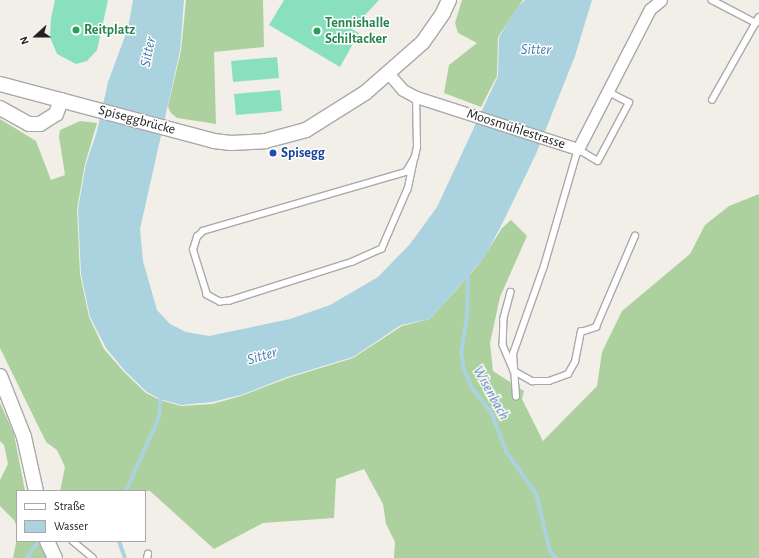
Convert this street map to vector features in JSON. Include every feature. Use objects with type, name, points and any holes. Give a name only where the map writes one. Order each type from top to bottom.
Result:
[{"type":"street","name":"Spiseggbrücke","points":[[0,84],[200,137],[231,143],[256,143],[284,138],[327,119],[390,74],[423,42],[443,13],[449,0]]},
{"type":"street","name":"Moosmühlestrasse","points":[[390,74],[403,90],[416,97],[578,149],[652,4],[661,0]]},
{"type":"street","points":[[0,108],[29,124],[40,124],[56,114],[66,101]]},
{"type":"street","points":[[0,376],[24,437],[36,490]]},
{"type":"street","points":[[47,542],[55,558]]},
{"type":"lane","points":[[712,0],[756,23]]},
{"type":"lane","points":[[712,100],[759,17]]},
{"type":"lane","points":[[516,397],[513,354],[544,266],[578,149],[598,161],[629,103],[606,92]]},
{"type":"lane","points":[[415,157],[410,167],[400,174],[203,231],[194,243],[193,250],[207,295],[220,302],[230,301],[353,262],[382,249],[408,189],[415,157],[416,97]]},
{"type":"lane","points":[[511,292],[504,319],[503,345],[514,371],[532,381],[549,381],[568,374],[575,362],[581,332],[596,327],[635,236]]},
{"type":"lane","points":[[74,542],[93,558]]},
{"type":"green space","name":"Reitplatz","points":[[55,0],[108,0],[97,50],[87,61],[76,64],[57,54],[50,37],[51,18]]},
{"type":"green space","points":[[186,0],[263,0],[264,47],[214,52],[216,124],[177,118],[170,112],[168,106],[181,51]]},
{"type":"green space","name":"Tennishalle Schiltacker","points":[[284,0],[379,0],[352,29],[359,33],[340,67],[269,25]]},
{"type":"green space","points":[[462,0],[523,0],[498,37],[497,76],[481,107],[444,93],[449,65],[477,43],[458,33],[455,23]]},
{"type":"green space","points":[[277,57],[279,78],[233,82],[231,61]]},
{"type":"green space","points":[[280,90],[282,111],[236,115],[234,94]]},
{"type":"green space","points":[[0,119],[36,141],[51,180],[65,175],[59,137],[60,130],[80,121],[97,123],[85,164],[77,209],[80,274],[89,317],[104,349],[124,372],[146,393],[160,400],[181,406],[212,404],[241,396],[288,378],[353,358],[402,326],[430,319],[480,263],[502,228],[511,220],[527,236],[500,297],[490,343],[493,371],[524,391],[522,399],[543,441],[597,386],[602,352],[622,311],[690,254],[705,225],[729,206],[759,194],[759,558],[394,558],[395,542],[386,524],[383,504],[364,469],[336,479],[334,518],[263,523],[214,549],[150,491],[60,490],[65,467],[57,450],[46,442],[0,348]]},
{"type":"green space","points":[[0,403],[14,434],[25,490],[16,490],[16,525],[14,520],[0,506],[0,480],[8,464],[4,445],[0,441]]},
{"type":"green space","points":[[16,542],[38,542],[46,558],[13,558]]},
{"type":"water","name":"Sitter","points":[[133,0],[184,0],[180,51],[140,229],[143,261],[157,310],[170,324],[186,332],[209,336],[290,319],[330,305],[378,277],[410,244],[437,207],[498,76],[499,37],[517,8],[525,0],[592,0],[575,56],[536,154],[502,224],[484,258],[430,319],[401,325],[353,357],[287,377],[241,395],[212,402],[181,405],[160,399],[147,392],[125,371],[106,348],[90,317],[81,274],[78,209],[86,164],[97,131],[108,82],[128,28]]},
{"type":"waterway","name":"Wisenbach","points":[[468,272],[467,316],[461,352],[463,367],[472,388],[491,412],[507,453],[536,494],[550,551],[556,558]]},
{"type":"waterway","points":[[126,490],[159,417],[161,395]]},
{"type":"waterway","points":[[119,542],[125,558]]},
{"type":"waterway","points":[[27,558],[37,543]]},
{"type":"place","name":"Reitplatz","points":[[76,30]]},
{"type":"place","name":"Tennishalle Schiltacker","points":[[317,31]]},
{"type":"place","name":"Spisegg","points":[[273,153]]}]
